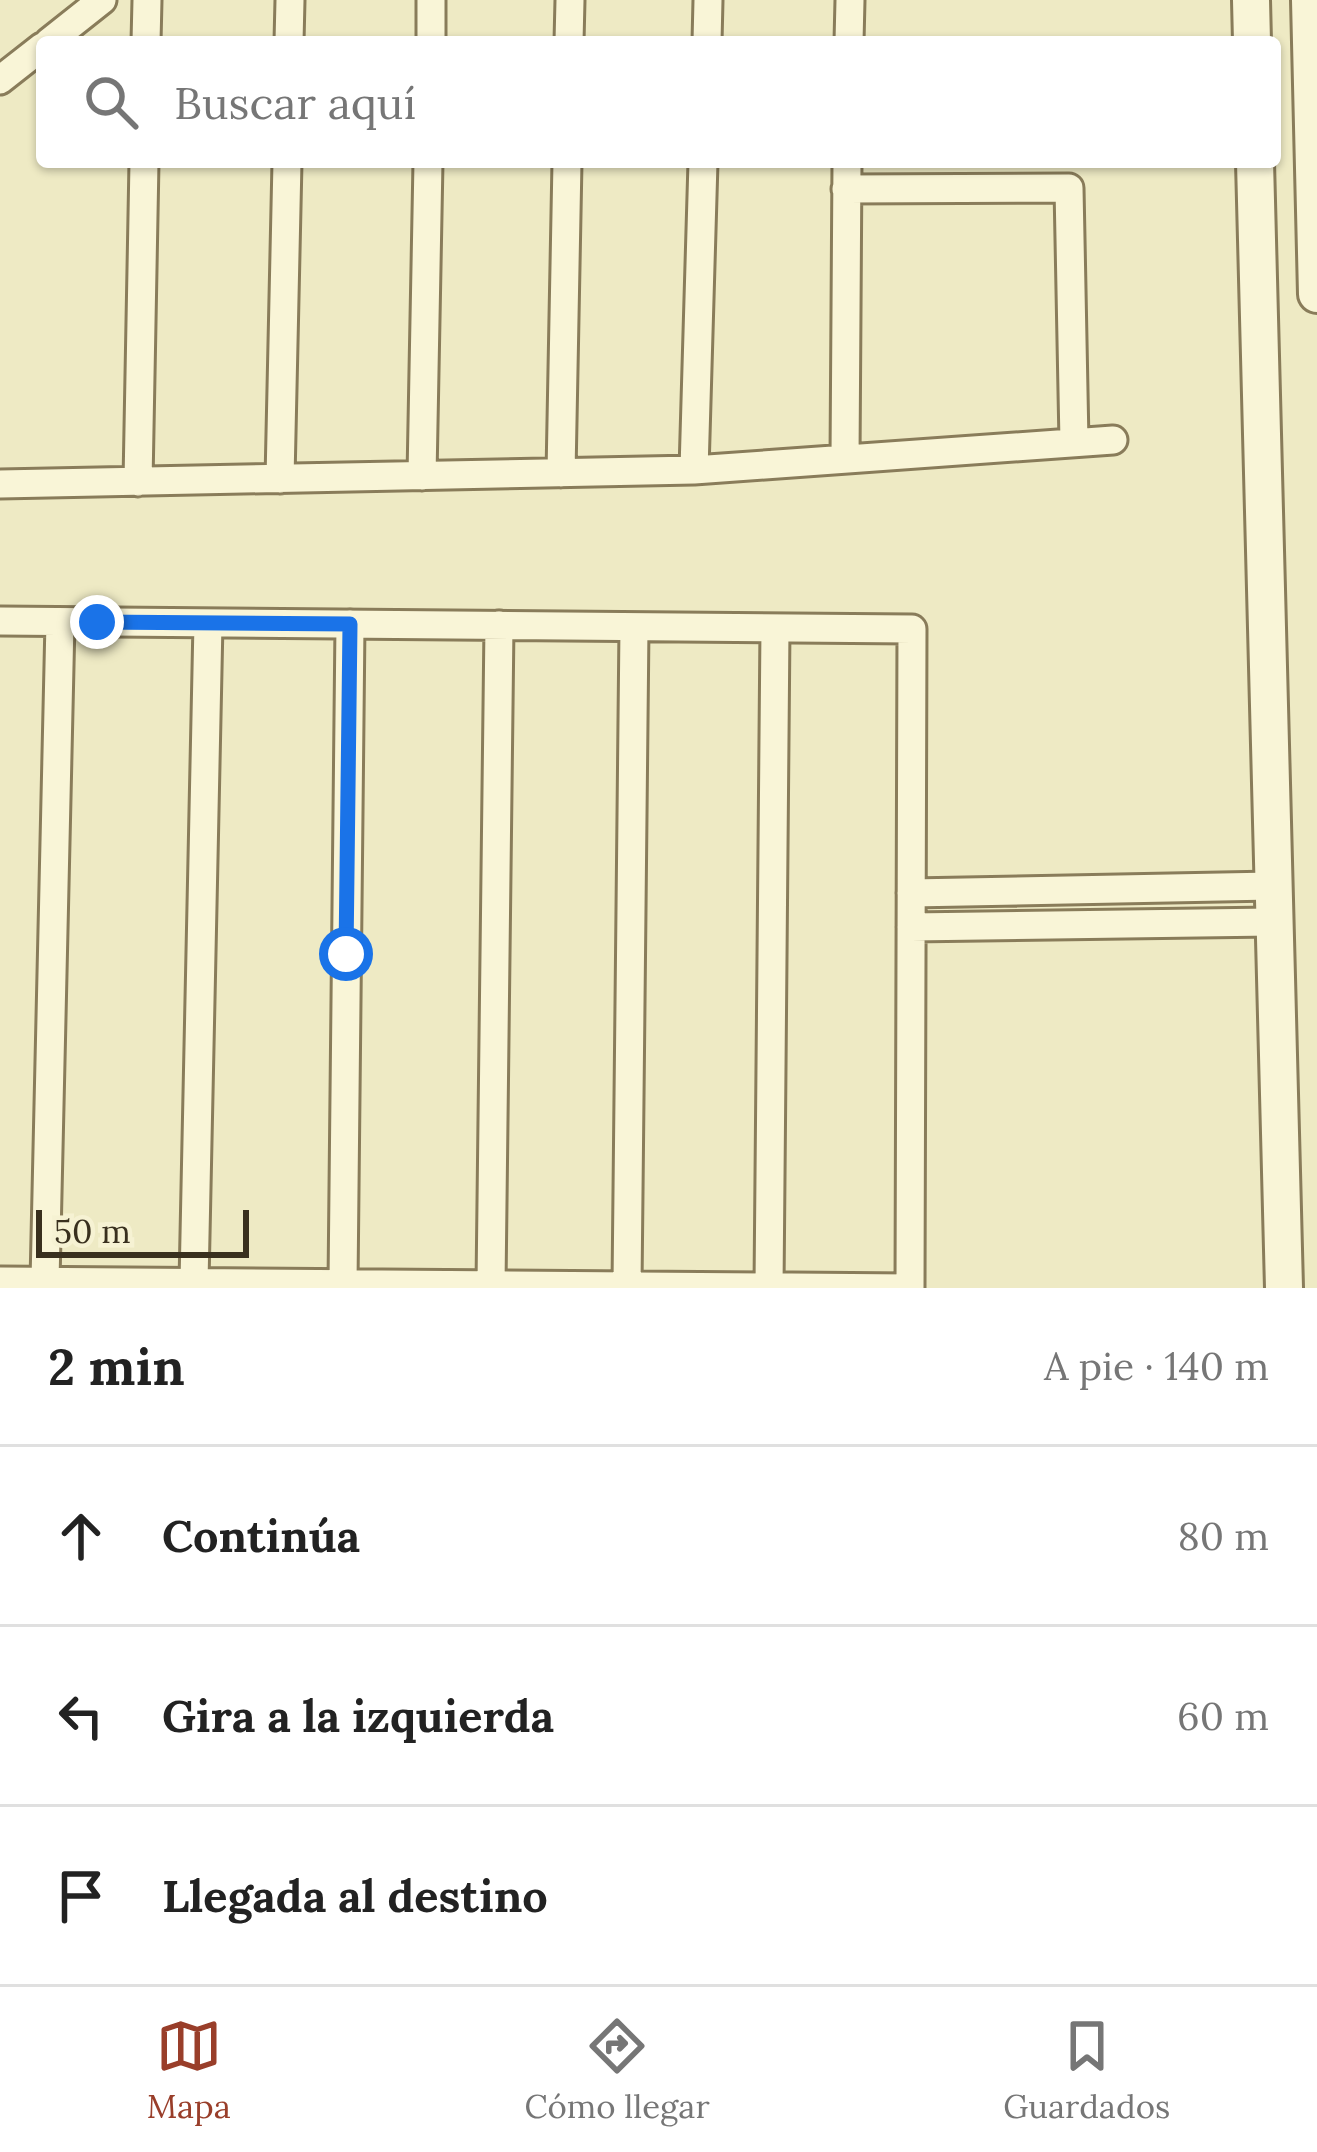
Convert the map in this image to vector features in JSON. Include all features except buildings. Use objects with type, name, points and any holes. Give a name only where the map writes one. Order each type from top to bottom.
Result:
[{"type":"street","points":[[56,36],[102,0]]},
{"type":"street","points":[[146,36],[147,0]]},
{"type":"street","points":[[289,36],[290,0]]},
{"type":"street","points":[[430,36],[431,0]]},
{"type":"street","points":[[569,36],[570,0]]},
{"type":"street","points":[[706,36],[708,0]]},
{"type":"street","points":[[849,36],[850,0]]},
{"type":"street","points":[[1251,0],[1252,36]]},
{"type":"street","points":[[1310,0],[1317,294]]},
{"type":"street","points":[[0,80],[36,52]]},
{"type":"street","points":[[138,482],[144,168]]},
{"type":"street","points":[[280,479],[287,168]]},
{"type":"street","points":[[422,476],[428,168]]},
{"type":"street","points":[[561,473],[567,168]]},
{"type":"street","points":[[694,470],[703,168]]},
{"type":"street","points":[[1256,168],[1284,1288]]},
{"type":"street","points":[[845,459],[847,176],[1069,188],[1074,442]]},
{"type":"street","points":[[0,484],[694,470],[1113,440]]},
{"type":"street","points":[[0,621],[911,629],[910,1288],[0,1281]]},
{"type":"street","points":[[45,1281],[60,622]]},
{"type":"street","points":[[194,1282],[208,623]]},
{"type":"street","points":[[343,1283],[350,624]]},
{"type":"street","points":[[490,1285],[499,626]]},
{"type":"street","points":[[627,1286],[634,626]]},
{"type":"street","points":[[769,1287],[775,628]]},
{"type":"street","points":[[911,893],[1161,890],[1274,904]]},
{"type":"street","points":[[1161,890],[1162,924]]},
{"type":"street","points":[[911,927],[1162,924],[1274,904]]},
{"type":"route","points":[[97,622],[350,624],[346,954]]}]
